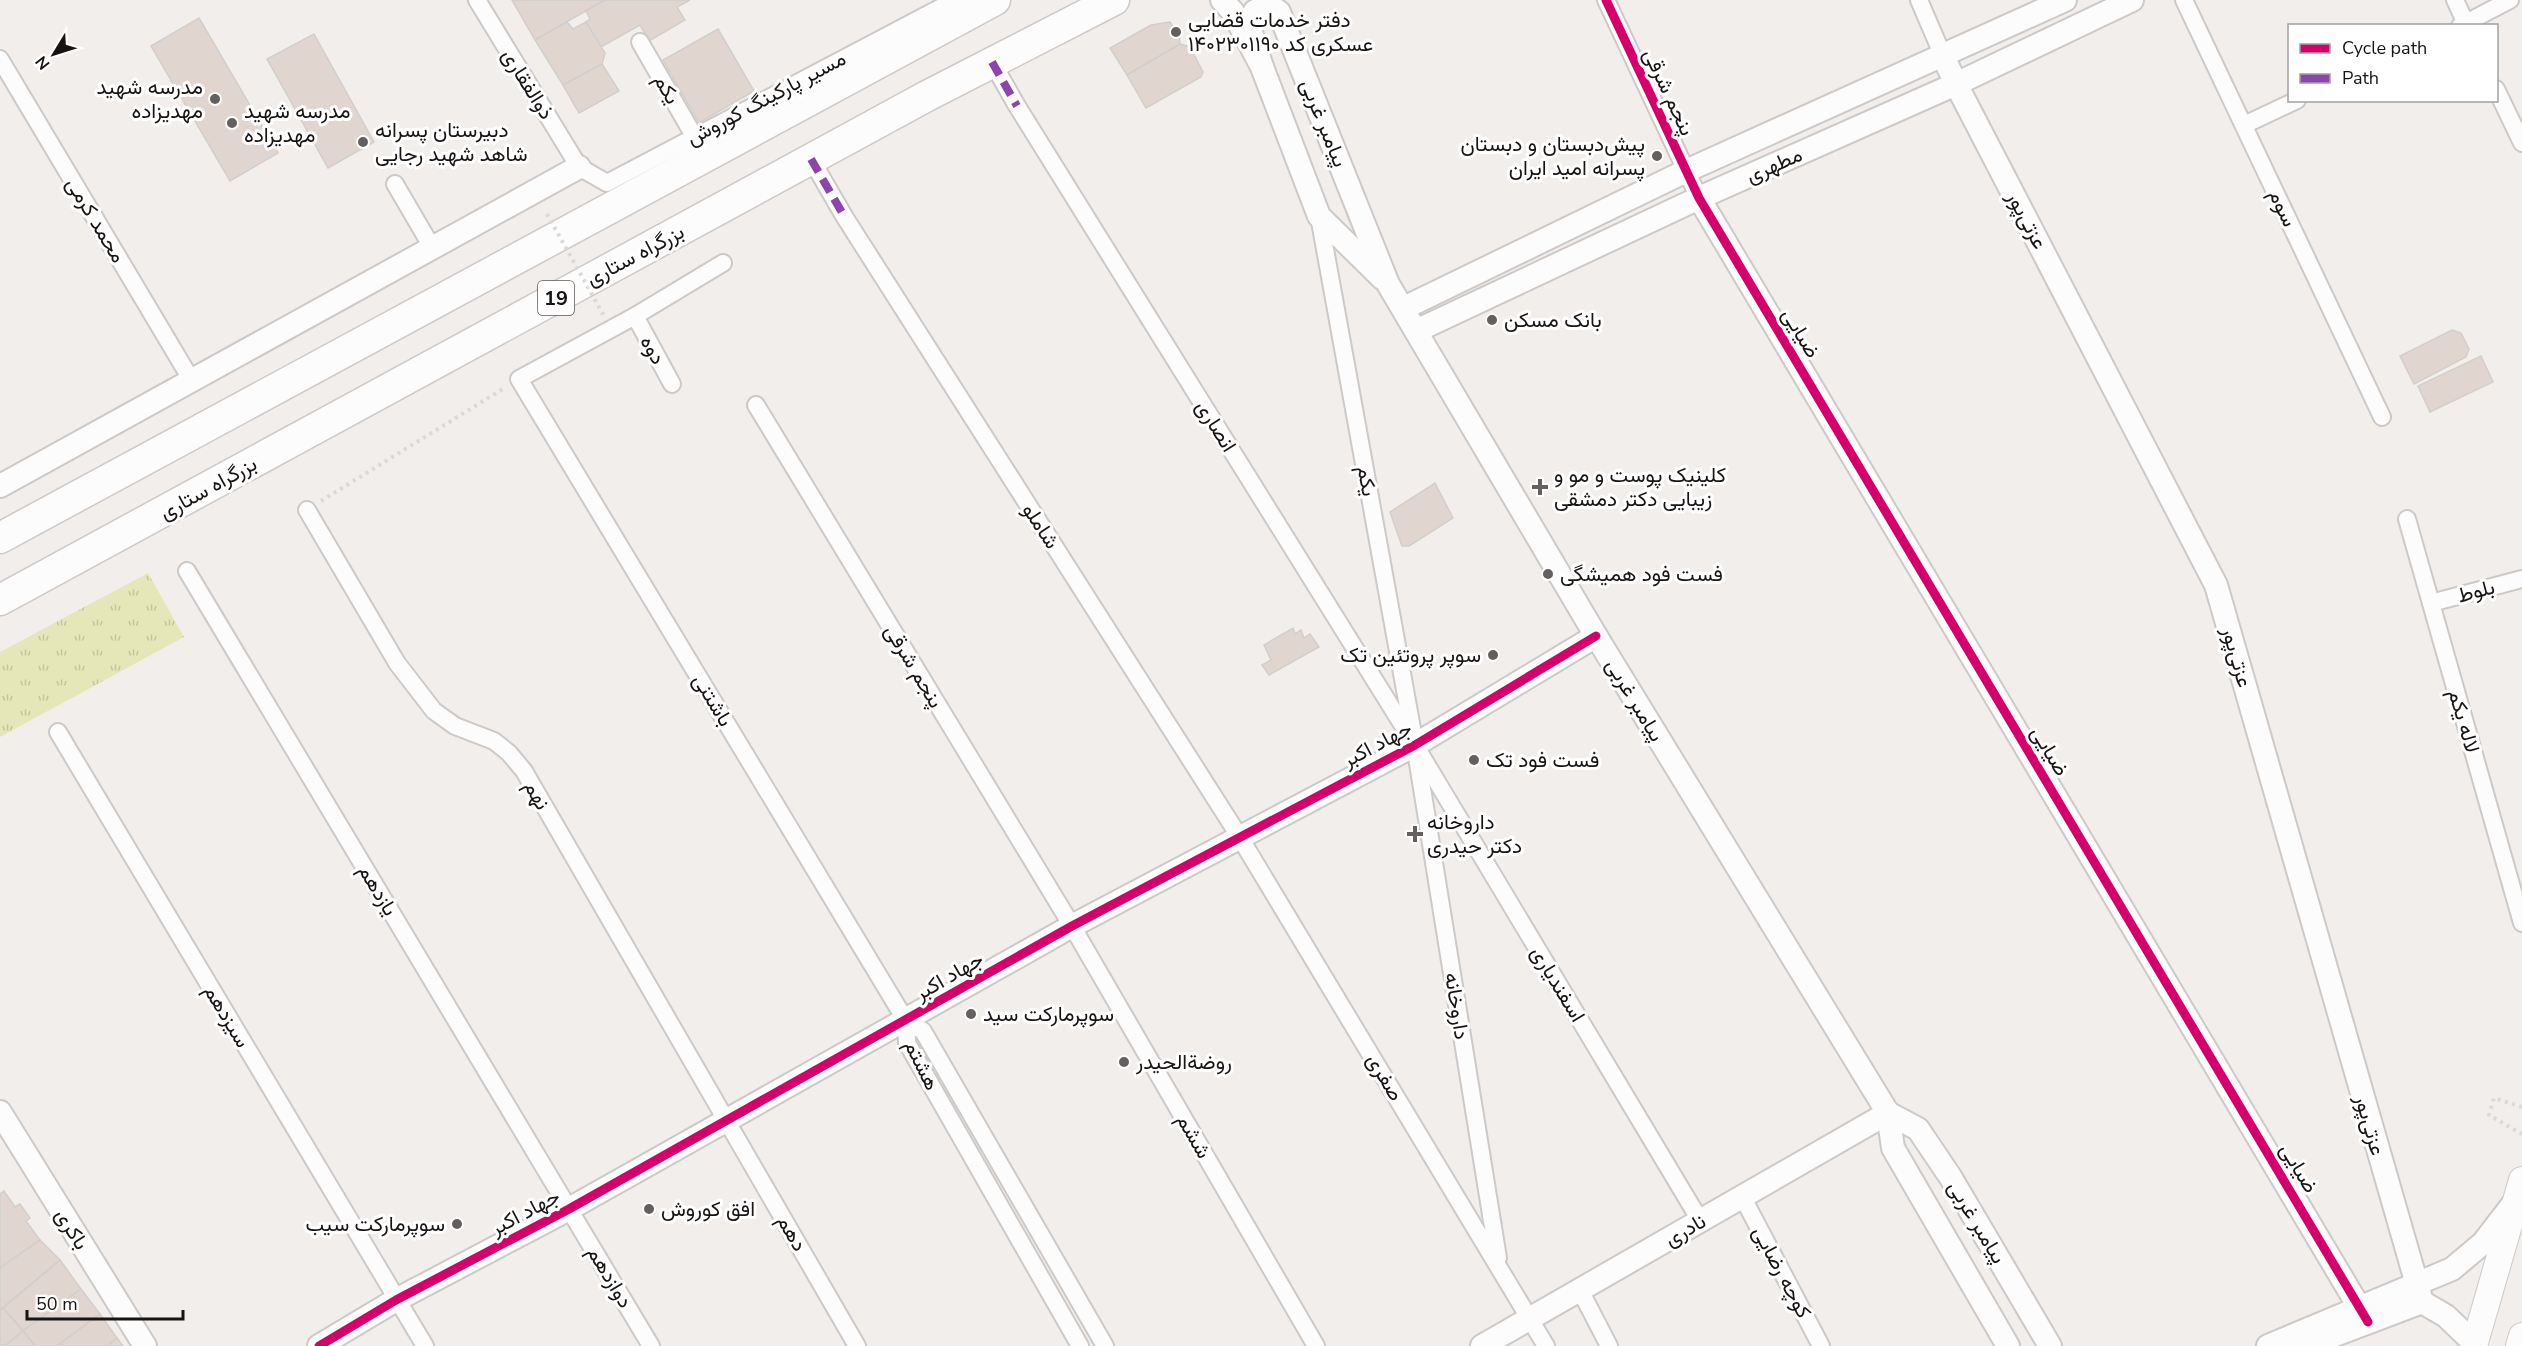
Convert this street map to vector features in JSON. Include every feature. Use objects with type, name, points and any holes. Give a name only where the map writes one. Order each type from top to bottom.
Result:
[{"type":"highway","name":"19","points":[[0,538],[995,0]]},
{"type":"highway","name":"بزرگراه ستاری","points":[[0,600],[811,159],[1114,0]]},
{"type":"main road","points":[[2474,1345],[2519,1190]]},
{"type":"main road","points":[[2519,1346],[2522,1336]]},
{"type":"street","name":"ذوالفقاری","points":[[477,0],[579,167]]},
{"type":"street","name":"مسیر پارکینگ کوروش","points":[[579,167],[607,183],[954,0]]},
{"type":"street","name":"پیامبر غربی","points":[[1222,0],[1233,12],[1262,67]]},
{"type":"street","name":"پنجم شرقی","points":[[1606,0],[1699,198]]},
{"type":"street","points":[[1919,0],[1943,56]]},
{"type":"street","name":"مطهری","points":[[1404,308],[1686,171],[2065,0]]},
{"type":"street","name":"مطهری","points":[[1416,331],[1699,198],[1956,84],[2132,0]]},
{"type":"street","name":"سوم","points":[[2184,0],[2382,417]]},
{"type":"street","points":[[2455,0],[2464,24]]},
{"type":"street","points":[[2466,24],[2510,0]]},
{"type":"street","name":"پیامبر غربی","points":[[1388,284],[1280,12],[1269,5],[1255,11],[1248,23],[1262,67],[1319,216],[1388,284],[1404,308],[1596,636],[1888,1113],[1893,1148],[2008,1346]]},
{"type":"street","name":"یکم","points":[[640,42],[694,136]]},
{"type":"street","name":"عزتی‌پور","points":[[1943,56],[2216,585],[2419,1292]]},
{"type":"street","name":"محمد کرمی","points":[[0,59],[192,381]]},
{"type":"street","name":"انصاری","points":[[992,62],[1017,106],[1415,746]]},
{"type":"street","points":[[2498,93],[2522,143]]},
{"type":"street","points":[[2244,125],[2293,102]]},
{"type":"street","name":"شاملو","points":[[811,159],[844,216],[1239,836]]},
{"type":"street","points":[[0,486],[579,167]]},
{"type":"street","points":[[395,184],[433,249]]},
{"type":"street","name":"ضیایی","points":[[1699,198],[2364,1314]]},
{"type":"street","name":"یکم","points":[[1319,216],[1415,746]]},
{"type":"street","points":[[519,379],[634,316],[723,263]]},
{"type":"street","name":"دوه","points":[[634,316],[672,384]]},
{"type":"street","name":"باشتنی","points":[[519,379],[906,1022]]},
{"type":"street","name":"پنجم شرقی","points":[[756,405],[1072,926]]},
{"type":"street","name":"نهم","points":[[307,510],[397,663],[434,711],[455,726],[494,741],[509,753],[524,771],[727,1120]]},
{"type":"street","name":"لاله یکم","points":[[2407,519],[2522,923]]},
{"type":"street","name":"یازدهم","points":[[187,571],[569,1209]]},
{"type":"street","name":"بلوط","points":[[2431,603],[2522,579]]},
{"type":"street","name":"جهاد اکبر","points":[[319,1346],[396,1300],[569,1209],[906,1022],[1072,926],[1239,836],[1415,746],[1596,636]]},
{"type":"street","name":"سیزدهم","points":[[58,732],[425,1346]]},
{"type":"street","name":"اسفندیاری","points":[[1415,746],[1701,1222]]},
{"type":"street","name":"داروخانه","points":[[1415,746],[1499,1268]]},
{"type":"street","name":"صفری","points":[[1239,836],[1546,1346]]},
{"type":"street","name":"ششم","points":[[1072,926],[1316,1346]]},
{"type":"street","name":"هشتم","points":[[906,1022],[907,1043],[1080,1346]]},
{"type":"street","name":"هشتم","points":[[906,1022],[923,1031],[1105,1346]]},
{"type":"street","name":"باکری","points":[[0,1112],[145,1346]]},
{"type":"street","name":"پیامبر غربی","points":[[1888,1113],[1918,1130],[1951,1178],[2050,1346]]},
{"type":"street","name":"نادری","points":[[1482,1346],[1888,1113]]},
{"type":"street","name":"دهم","points":[[727,1120],[856,1346]]},
{"type":"street","points":[[2268,1346],[2364,1314],[2419,1292],[2483,1243],[2519,1190]]},
{"type":"street","name":"کوچه رضایی","points":[[1743,1198],[1821,1346]]},
{"type":"street","name":"دوازدهم","points":[[569,1209],[651,1346]]},
{"type":"street","points":[[1580,1290],[1609,1346]]},
{"type":"street","points":[[2419,1292],[2474,1345]]},
{"type":"street","points":[[2306,1346],[2364,1314]]},
{"type":"path","points":[[547,214],[604,316]]},
{"type":"path","points":[[307,510],[519,379]]},
{"type":"path","points":[[2522,1107],[2494,1098],[2489,1115],[2522,1134]]},
{"type":"green space","points":[[148,573],[184,637],[0,737],[0,652]]},
{"type":"building","points":[[512,0],[605,0],[535,40]]},
{"type":"building","points":[[605,0],[690,0],[677,7],[685,20],[649,41],[640,25],[601,47],[586,22],[590,19],[586,11]]},
{"type":"building","name":"مدرسه شهید مهدیزاده","points":[[199,18],[278,153],[230,181],[151,46]]},
{"type":"building","points":[[567,22],[573,29],[586,22],[605,53],[602,64],[563,85],[535,40]]},
{"type":"building","points":[[1170,22],[1179,36],[1180,44],[1127,75],[1110,48],[1151,25]]},
{"type":"building","points":[[718,29],[754,91],[699,123],[663,60]]},
{"type":"building","points":[[314,34],[374,142],[328,168],[267,59]]},
{"type":"building","points":[[1180,44],[1190,47],[1203,72],[1201,77],[1146,108],[1127,75]]},
{"type":"building","points":[[602,64],[619,91],[579,113],[563,85]]},
{"type":"building","points":[[2452,330],[2461,333],[2469,349],[2466,357],[2414,384],[2400,356]]},
{"type":"building","points":[[2481,356],[2493,382],[2430,412],[2418,386]]},
{"type":"building","points":[[1435,483],[1453,518],[1409,546],[1402,546],[1390,512]]},
{"type":"building","points":[[1293,628],[1295,634],[1301,630],[1304,638],[1310,634],[1319,647],[1269,675],[1262,665],[1271,660],[1264,645]]},
{"type":"building","points":[[4,1191],[15,1207],[20,1204],[30,1218],[26,1221],[40,1240],[0,1269],[0,1194]]},
{"type":"building","points":[[40,1240],[60,1260],[0,1310],[0,1268]]},
{"type":"building","points":[[60,1260],[81,1289],[23,1331],[3,1308]]},
{"type":"building","points":[[81,1289],[100,1314],[57,1346],[35,1346],[23,1331]]},
{"type":"building","points":[[3,1308],[23,1331],[5,1346],[0,1346],[0,1311]]},
{"type":"building","points":[[100,1314],[117,1338],[107,1346],[57,1346]]},
{"type":"building","points":[[23,1331],[35,1346],[5,1346]]},
{"type":"building","points":[[117,1338],[123,1346],[107,1346]]},
{"type":"marked path","points":[[992,62],[1017,106]]},
{"type":"marked path","points":[[811,159],[844,216]]},
{"type":"cycle path","points":[[1606,0],[1699,198],[2368,1322]]},
{"type":"cycle path","points":[[319,1346],[396,1300],[569,1209],[1072,926],[1415,745],[1596,636]]},
{"type":"place","name":"دفتر خدمات قضایی عسکری کد ۱۴۰۲۳۰۱۱۹۰","points":[[1176,32]]},
{"type":"place","name":"مدرسه شهید مهدیزاده","points":[[215,99]]},
{"type":"place","name":"مدرسه شهيد مهديزاده","points":[[232,123]]},
{"type":"place","name":"دبیرستان پسرانه شاهد شهید رجایی","points":[[363,142]]},
{"type":"place","name":"پیش‌دبستان و دبستان پسرانه امید ایران","points":[[1657,156]]},
{"type":"place","name":"بانک مسکن","points":[[1492,320]]},
{"type":"place","name":"کلینیک پوست و مو و زیبایی دکتر دمشقی","points":[[1540,487]]},
{"type":"place","name":"فست فود همیشگی","points":[[1548,574]]},
{"type":"place","name":"سوپر پروتئین تک","points":[[1493,655]]},
{"type":"place","name":"فست فود تک","points":[[1474,760]]},
{"type":"place","name":"داروخانه دکتر حیدری","points":[[1415,834]]},
{"type":"place","name":"سوپرمارکت سید","points":[[971,1014]]},
{"type":"place","name":"روضةالحیدر","points":[[1124,1062]]},
{"type":"place","name":"افق کوروش","points":[[649,1209]]},
{"type":"place","name":"سوپرمارکت سیب","points":[[457,1224]]}]
